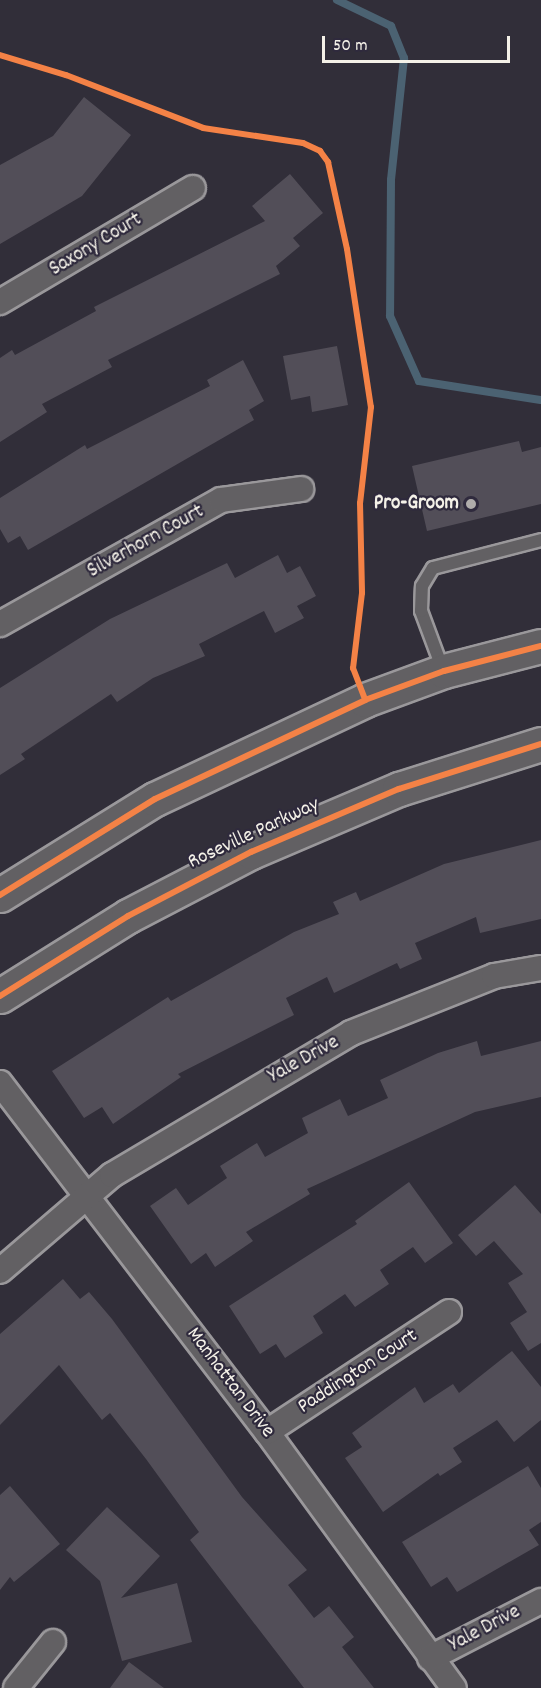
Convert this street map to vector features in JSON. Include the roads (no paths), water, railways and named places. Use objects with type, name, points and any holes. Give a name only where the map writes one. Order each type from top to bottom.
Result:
[{"type":"main road","points":[[0,895],[155,799],[365,700],[444,671],[541,646]]},
{"type":"main road","name":"Roseville Parkway","points":[[0,996],[128,916],[251,852],[399,789],[541,744]]},
{"type":"street","name":"Saxony Court","points":[[0,302],[193,188]]},
{"type":"street","name":"Silverhorn Court","points":[[0,624],[221,501],[301,489]]},
{"type":"street","name":"Yale Drive","points":[[0,1271],[87,1194],[253,1088],[351,1033],[494,976],[541,968]]},
{"type":"street","name":"Manhattan Drive","points":[[0,1083],[267,1432],[454,1688]]},
{"type":"street","name":"Paddington Court","points":[[267,1432],[449,1312]]},
{"type":"street","name":"Yale Drive","points":[[430,1658],[541,1601]]},
{"type":"street","points":[[16,1688],[53,1642]]},
{"type":"lane","points":[[444,671],[421,611],[422,586],[433,568],[541,540]]},
{"type":"waterway","points":[[337,0],[391,26],[404,58],[391,180],[390,316],[419,381],[541,400]]},
{"type":"place","name":"Pro-Groom","points":[[471,504]]}]
